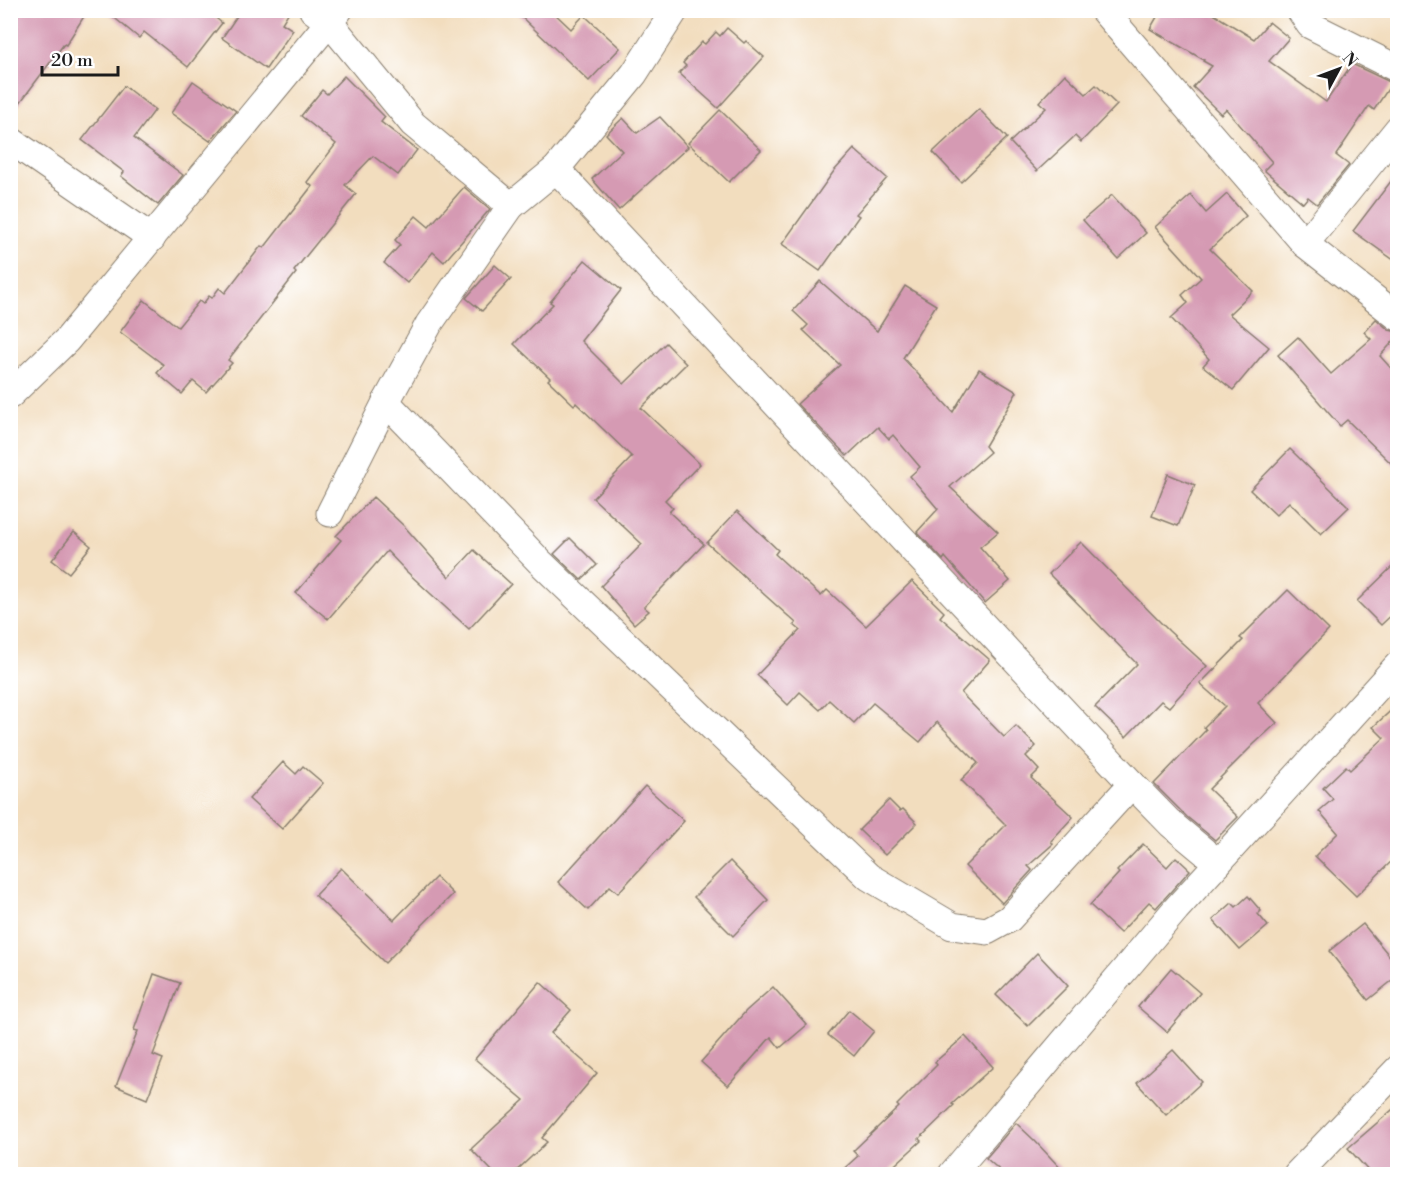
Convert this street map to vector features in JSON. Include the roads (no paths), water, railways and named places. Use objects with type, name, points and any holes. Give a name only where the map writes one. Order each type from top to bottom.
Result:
[{"type":"street","points":[[330,513],[386,402],[429,324],[511,206],[556,169],[634,74],[675,10]]},
{"type":"street","points":[[1103,10],[1305,244],[1398,317]]},
{"type":"street","points":[[1300,10],[1310,25],[1398,69]]},
{"type":"street","points":[[10,395],[67,340],[152,238],[327,15],[413,124],[511,206]]},
{"type":"street","points":[[1305,244],[1398,129]]},
{"type":"street","points":[[10,140],[152,238]]},
{"type":"street","points":[[556,169],[1132,784],[1171,824],[1218,863]]},
{"type":"street","points":[[386,402],[541,563],[869,877],[952,926],[987,931],[1009,919],[1132,784]]},
{"type":"street","points":[[952,1174],[1176,909],[1398,665]]},
{"type":"street","points":[[1297,1174],[1398,1069]]}]
